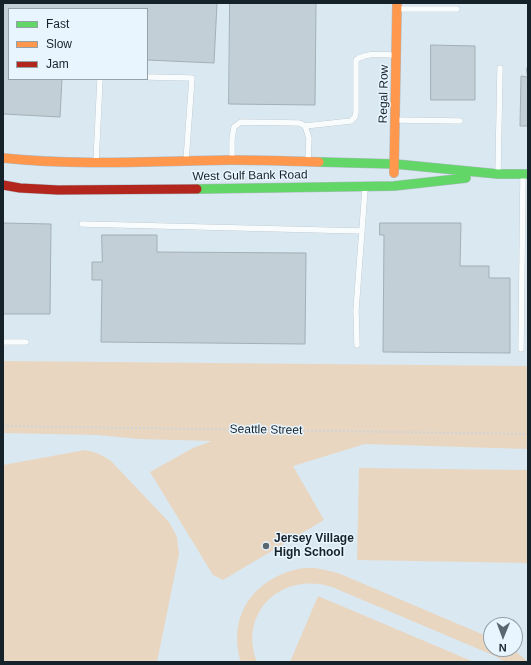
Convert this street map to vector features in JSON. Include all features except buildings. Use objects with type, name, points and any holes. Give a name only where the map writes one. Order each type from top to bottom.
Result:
[{"type":"street","name":"Regal Row","points":[[394,186],[397,6]]},
{"type":"street","name":"West Gulf Bank Road","points":[[3,158],[32,161],[96,162],[232,160],[394,164],[498,174],[525,174]]},
{"type":"street","name":"West Gulf Bank Road","points":[[3,185],[20,188],[58,190],[365,187],[394,186],[498,174]]},
{"type":"lane","points":[[397,6],[457,9]]},
{"type":"lane","points":[[232,160],[232,138],[234,127],[242,122],[299,123],[305,126],[351,121],[355,117],[356,112],[356,60],[361,56],[369,55],[397,56]]},
{"type":"lane","points":[[498,174],[500,68]]},
{"type":"lane","points":[[148,77],[192,78],[186,161]]},
{"type":"lane","points":[[96,162],[100,80]]},
{"type":"lane","points":[[396,120],[460,120]]},
{"type":"lane","points":[[305,126],[309,138],[308,162]]},
{"type":"lane","points":[[521,349],[525,174]]},
{"type":"lane","points":[[357,344],[356,310],[365,187]]},
{"type":"lane","points":[[82,224],[362,231]]},
{"type":"lane","points":[[3,342],[26,342]]},
{"type":"path","name":"Seattle Street","points":[[3,426],[528,434]]},
{"type":"shaded area","points":[[3,361],[528,366],[528,449],[365,444],[293,466],[324,520],[223,580],[213,575],[150,472],[193,448],[212,441],[139,439],[97,435],[3,433]]},
{"type":"shaded area","points":[[85,450],[97,453],[110,460],[169,522],[177,537],[179,554],[157,662],[3,662],[3,465]]},
{"type":"shaded area","points":[[359,468],[528,470],[528,563],[357,560]]},
{"type":"shaded area","points":[[304,568],[316,568],[338,573],[483,635],[483,651],[332,587],[314,584],[297,585],[281,591],[269,600],[259,612],[254,627],[253,644],[257,662],[241,662],[237,644],[238,628],[242,613],[249,600],[259,588],[272,579],[287,572]]},
{"type":"shaded area","points":[[318,596],[474,662],[290,662]]},
{"type":"shaded area","points":[[497,657],[522,657],[528,662],[505,662]]},
{"type":"traffic: fast","points":[[319,162],[395,164],[498,174],[528,174]]},
{"type":"traffic: fast","points":[[197,189],[394,186],[466,178]]},
{"type":"traffic: slow","points":[[394,173],[397,3]]},
{"type":"traffic: slow","points":[[3,158],[60,162],[231,160],[319,162]]},
{"type":"traffic: jam","points":[[3,185],[20,188],[58,190],[197,189]]},
{"type":"place","name":"Jersey Village High School","points":[[266,546]]}]
